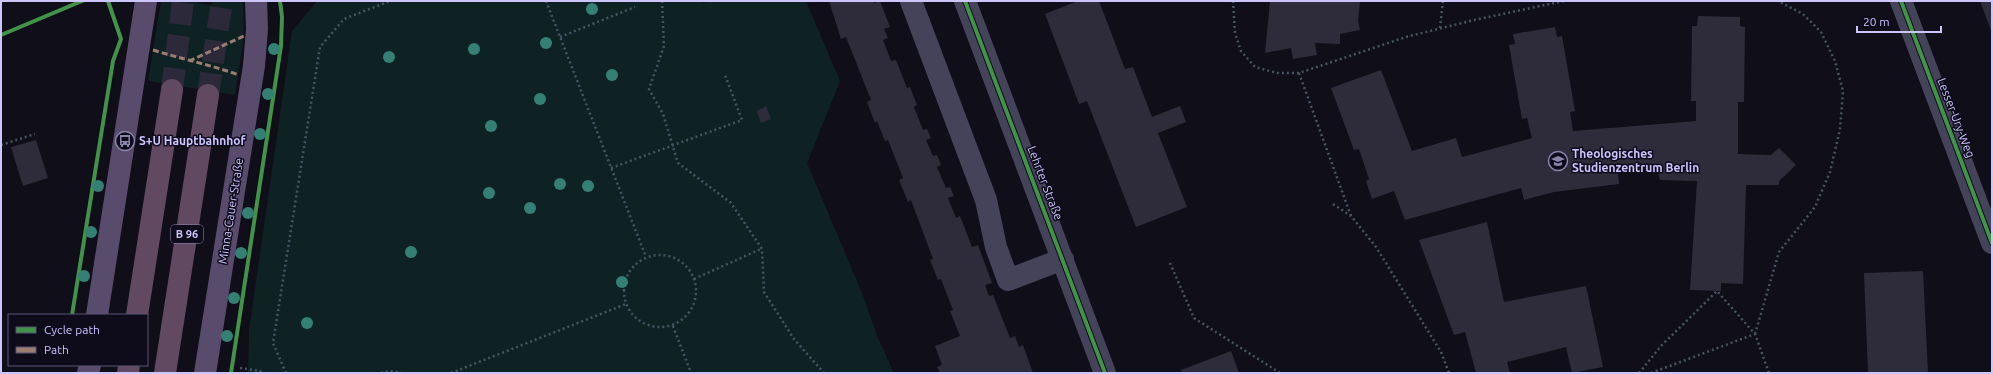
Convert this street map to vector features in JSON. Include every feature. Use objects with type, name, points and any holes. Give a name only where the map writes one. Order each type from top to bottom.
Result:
[{"type":"highway","points":[[137,314],[172,90]]},
{"type":"highway","name":"B 96","points":[[165,373],[208,95]]},
{"type":"main road","points":[[97,314],[146,1]]},
{"type":"main road","name":"Minna-Cauer-Straße","points":[[205,373],[254,66],[257,29],[256,1]]},
{"type":"street","points":[[911,1],[986,200],[996,247],[1008,280],[1063,259]]},
{"type":"street","name":"Lehrter Straße","points":[[965,1],[1105,373]]},
{"type":"street","name":"Lesser-Ury-Weg","points":[[1901,1],[1992,243]]},
{"type":"path","points":[[286,373],[273,343],[320,47],[344,19],[390,1]]},
{"type":"path","points":[[546,1],[646,257]]},
{"type":"path","points":[[662,1],[664,46],[649,89],[663,114],[678,163],[730,203],[762,249],[764,292],[794,339],[824,373]]},
{"type":"path","points":[[1233,1],[1235,33],[1241,52],[1255,67],[1277,73],[1299,73],[1406,37],[1440,28],[1564,1]]},
{"type":"path","points":[[1440,28],[1443,1]]},
{"type":"path","points":[[1754,334],[1779,252],[1815,207],[1830,172],[1840,129],[1843,91],[1835,60],[1821,32],[1803,14],[1778,1]]},
{"type":"path","points":[[560,37],[635,7]]},
{"type":"path","points":[[1299,73],[1351,216]]},
{"type":"path","points":[[611,168],[742,120],[725,75]]},
{"type":"path","points":[[1,145],[35,134]]},
{"type":"path","points":[[21,139],[23,144]]},
{"type":"path","points":[[1333,204],[1351,216],[1376,247],[1441,352],[1449,373]]},
{"type":"path","points":[[694,279],[762,249]]},
{"type":"path","points":[[661,254],[678,260],[687,266],[694,279],[697,293],[694,304],[689,314],[673,326],[663,328],[643,323],[635,318],[626,304],[624,293],[627,275],[638,262],[646,257],[661,254]]},
{"type":"path","points":[[1170,263],[1194,318],[1280,373]]},
{"type":"path","points":[[1639,373],[1662,346],[1717,291],[1754,334],[1769,373]]},
{"type":"path","points":[[451,373],[626,304]]},
{"type":"path","points":[[673,326],[691,373]]},
{"type":"path","points":[[1650,373],[1754,334]]},
{"type":"path","points":[[240,368],[260,371],[260,373]]},
{"type":"path","points":[[381,373],[390,371],[402,373]]},
{"type":"green space","points":[[161,1],[197,1],[197,3],[212,5],[213,1],[243,1],[244,36],[235,95],[148,81]]},
{"type":"green space","points":[[317,1],[702,1],[703,3],[712,1],[806,1],[840,81],[807,163],[862,293],[878,338],[894,373],[248,373],[249,330],[292,31]]},
{"type":"building","points":[[829,1],[874,1],[874,3],[880,1],[890,27],[884,29],[888,38],[883,40],[891,61],[896,60],[907,88],[910,87],[917,105],[914,107],[923,130],[927,129],[931,138],[926,140],[933,156],[937,155],[941,165],[937,167],[946,188],[950,187],[954,196],[948,198],[956,218],[960,216],[972,247],[978,245],[992,283],[985,285],[989,296],[993,295],[1010,338],[1015,336],[1019,347],[1023,345],[1033,373],[940,373],[937,367],[942,365],[935,346],[960,336],[950,311],[953,310],[941,279],[938,280],[930,260],[933,259],[911,200],[908,202],[899,180],[903,178],[888,140],[885,141],[877,121],[875,123],[867,102],[871,100],[846,37],[841,39]]},
{"type":"building","points":[[1078,1],[1099,1],[1125,69],[1133,67],[1152,117],[1180,106],[1186,122],[1158,133],[1187,207],[1136,227],[1087,101],[1079,104],[1045,14]]},
{"type":"building","points":[[1270,1],[1360,1],[1358,21],[1360,30],[1340,34],[1340,44],[1315,43],[1317,55],[1293,59],[1291,48],[1265,53]]},
{"type":"building","points":[[1980,1],[1992,1],[1992,33]]},
{"type":"building","points":[[1698,16],[1740,17],[1740,26],[1745,27],[1744,102],[1738,102],[1738,154],[1771,155],[1779,148],[1796,165],[1779,181],[1779,185],[1746,185],[1743,284],[1721,283],[1721,291],[1690,290],[1697,181],[1660,180],[1657,169],[1618,172],[1619,184],[1554,192],[1524,200],[1521,188],[1405,220],[1394,191],[1372,199],[1366,181],[1369,179],[1359,149],[1354,150],[1331,88],[1381,70],[1412,151],[1456,138],[1462,157],[1532,138],[1527,118],[1522,119],[1509,45],[1515,44],[1513,34],[1555,27],[1557,37],[1562,36],[1575,111],[1570,112],[1573,131],[1696,121],[1696,101],[1691,101],[1692,26],[1697,26]]},
{"type":"building","points":[[766,106],[771,119],[761,123],[757,111]]},
{"type":"building","points":[[36,140],[48,178],[23,186],[11,147]]},
{"type":"building","points":[[1487,222],[1504,302],[1586,286],[1603,367],[1572,373],[1566,347],[1507,362],[1510,373],[1476,373],[1465,332],[1454,335],[1419,240]]},
{"type":"building","points":[[1923,271],[1928,373],[1868,373],[1864,273]]},
{"type":"building","points":[[1231,351],[1239,373],[1182,373],[1181,370]]},
{"type":"tunnel","points":[[172,90],[183,1]]},
{"type":"tunnel","points":[[208,95],[222,1]]},
{"type":"marked path","points":[[189,61],[244,36]]},
{"type":"marked path","points":[[153,50],[239,75]]},
{"type":"cycle path","points":[[1,35],[82,1]]},
{"type":"cycle path","points":[[72,314],[113,61],[121,39],[108,1]]},
{"type":"cycle path","points":[[231,373],[281,46],[282,17],[280,1]]},
{"type":"cycle path","points":[[965,1],[1105,373]]},
{"type":"cycle path","points":[[1901,1],[1992,243]]},
{"type":"place","name":"S+U Hauptbahnhof","points":[[125,141]]},
{"type":"place","name":"Theologisches Studienzentrum Berlin","points":[[1558,161]]}]
